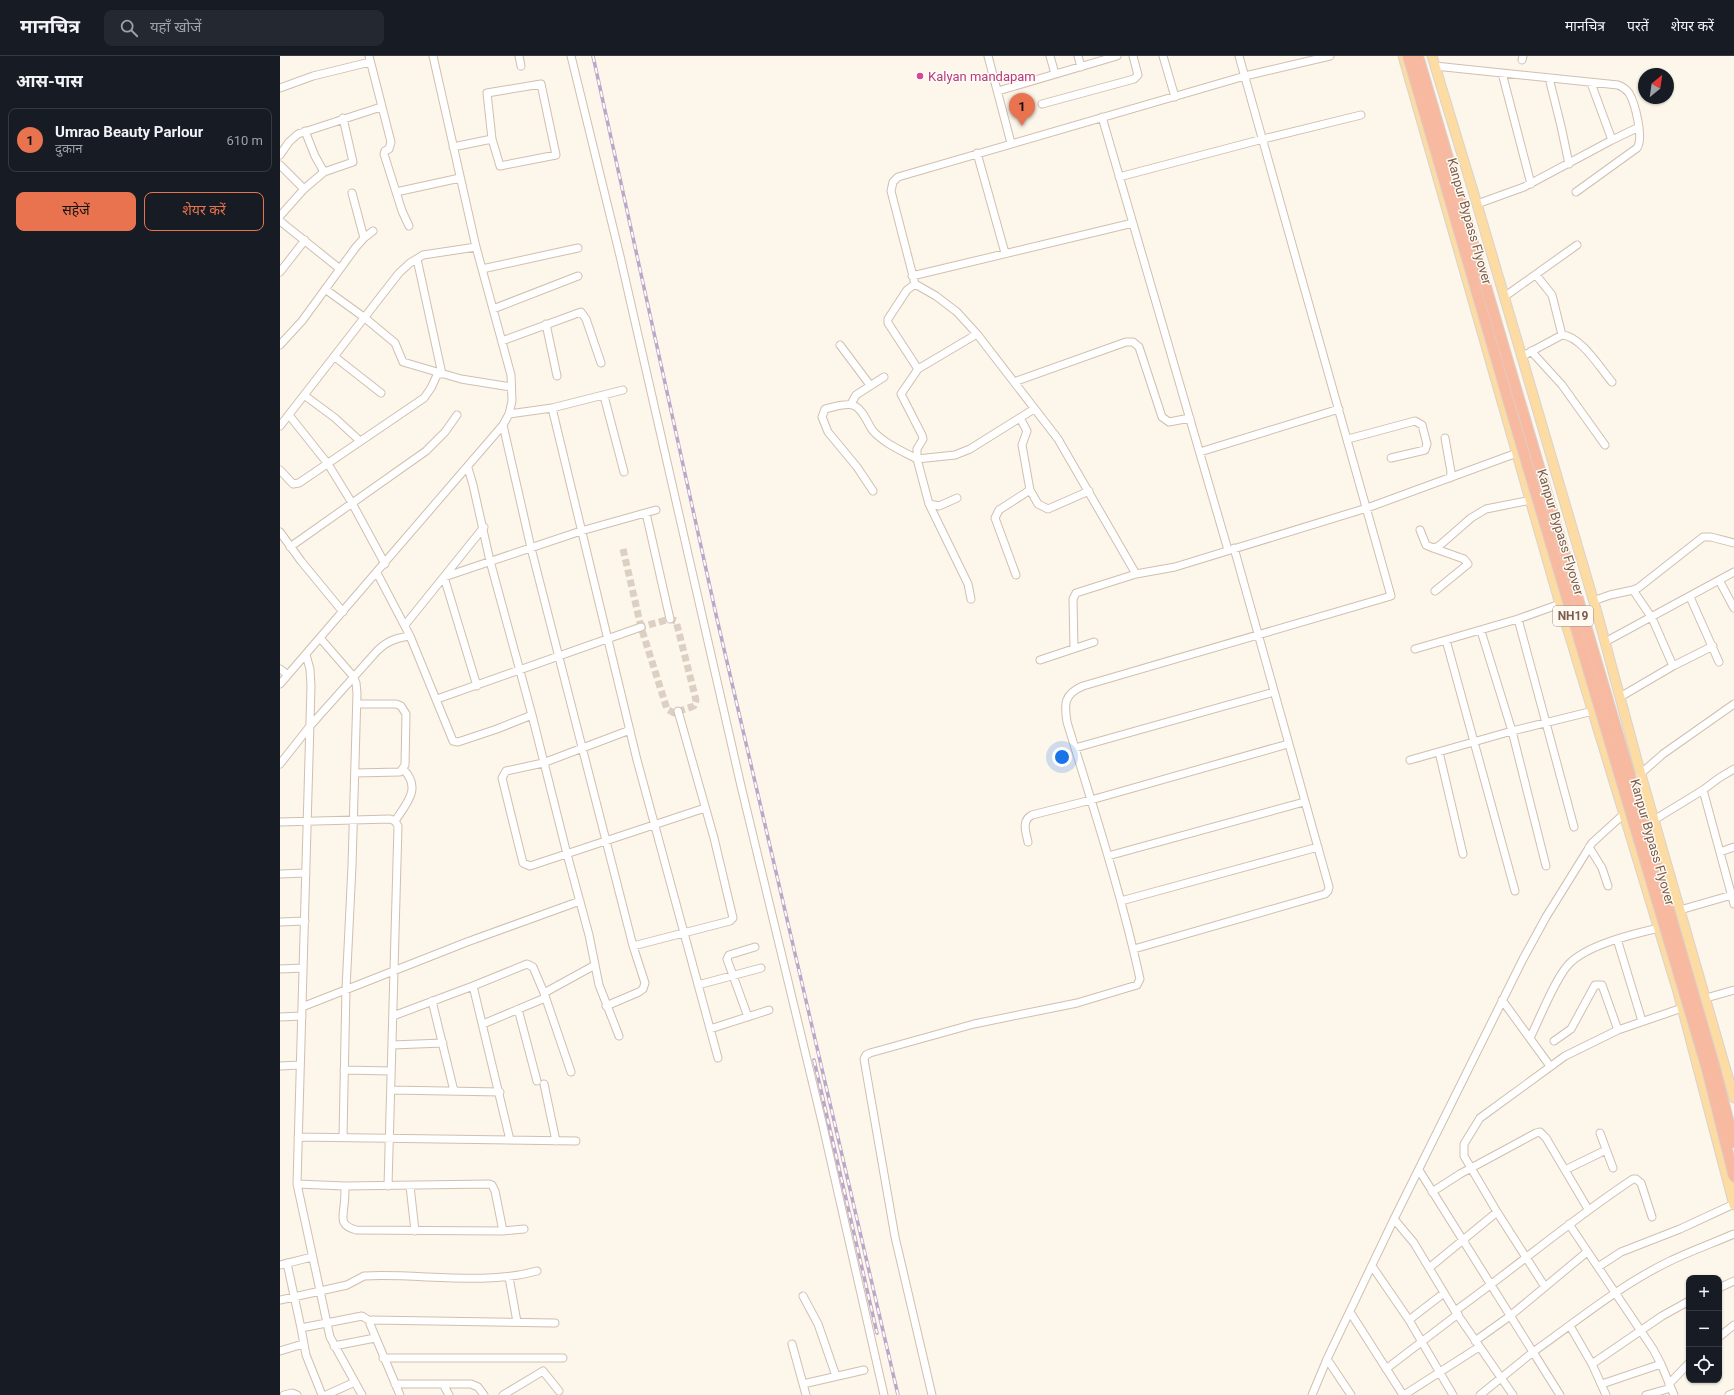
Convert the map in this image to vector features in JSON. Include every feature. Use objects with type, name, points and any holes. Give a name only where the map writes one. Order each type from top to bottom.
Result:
[{"type":"highway","name":"Kanpur Bypass Flyover","points":[[1408,56],[1516,428],[1707,1069],[1734,1177]]},
{"type":"highway","name":"Kanpur Bypass Flyover","points":[[1418,56],[1627,765],[1715,1068],[1734,1143]]},
{"type":"main road","points":[[1403,56],[1560,604],[1659,928],[1682,1008],[1734,1204]]},
{"type":"main road","points":[[1432,56],[1477,204],[1605,642],[1680,910],[1732,1079],[1734,1098]]},
{"type":"street","points":[[280,684],[468,468],[503,425],[509,414],[512,401],[511,375],[476,247],[433,56]]},
{"type":"street","points":[[519,56],[521,66]]},
{"type":"street","points":[[571,56],[620,256],[732,748],[822,1122],[884,1395]]},
{"type":"street","points":[[988,56],[1011,143]]},
{"type":"street","points":[[1050,56],[1055,74]]},
{"type":"street","points":[[1078,56],[1081,66]]},
{"type":"street","points":[[1042,104],[1134,79],[1138,75],[1138,71],[1133,56]]},
{"type":"street","points":[[1163,56],[1175,97]]},
{"type":"street","points":[[932,1395],[895,1237],[864,1060],[866,1055],[870,1053],[979,1023],[1077,1003],[1137,985],[1140,979],[1134,949],[1108,856],[1075,748],[1065,709],[1066,701],[1075,689],[1391,596],[1239,56]]},
{"type":"street","points":[[1136,574],[1058,439],[977,334],[957,312],[936,296],[914,284],[891,191],[893,182],[901,176],[1011,143],[1245,76],[1330,56]]},
{"type":"street","points":[[998,91],[1113,57]]},
{"type":"street","points":[[280,88],[313,76],[370,59],[391,142],[389,149],[385,151],[384,154],[402,211],[409,226]]},
{"type":"street","points":[[1434,66],[1618,85],[1626,89],[1630,94],[1639,127],[1640,141],[1637,148],[1576,192]]},
{"type":"street","points":[[1502,73],[1531,184]]},
{"type":"street","points":[[1548,78],[1561,126],[1569,164]]},
{"type":"street","points":[[1591,83],[1612,140]]},
{"type":"street","points":[[541,84],[556,155],[500,166],[492,139],[487,93],[541,84]]},
{"type":"street","points":[[280,155],[294,136],[343,118],[381,107]]},
{"type":"street","points":[[1119,177],[1361,115]]},
{"type":"street","points":[[280,216],[304,189],[324,172],[353,162],[343,118]]},
{"type":"street","points":[[1102,118],[1200,452],[1259,635],[1304,802],[1329,887],[1328,891],[1324,894],[1134,949]]},
{"type":"street","points":[[1477,204],[1531,184],[1639,127]]},
{"type":"street","points":[[305,131],[315,156],[324,172]]},
{"type":"street","points":[[453,147],[492,139]]},
{"type":"street","points":[[977,153],[1006,253]]},
{"type":"street","points":[[280,165],[304,189]]},
{"type":"street","points":[[396,192],[460,178]]},
{"type":"street","points":[[352,194],[364,238]]},
{"type":"street","points":[[280,222],[305,240],[340,269]]},
{"type":"street","points":[[912,276],[1133,222]]},
{"type":"street","points":[[280,345],[302,321],[364,238],[374,231]]},
{"type":"street","points":[[280,272],[305,240]]},
{"type":"street","points":[[1504,297],[1578,245]]},
{"type":"street","points":[[280,426],[399,273],[410,262],[423,255],[476,247]]},
{"type":"street","points":[[482,269],[578,248]]},
{"type":"street","points":[[280,470],[293,484],[299,483],[424,398],[431,388],[440,373],[417,259]]},
{"type":"street","points":[[1536,275],[1552,295],[1562,335]]},
{"type":"street","points":[[493,309],[578,276]]},
{"type":"street","points":[[914,284],[907,290],[888,319],[888,323],[918,369]]},
{"type":"street","points":[[325,289],[365,318],[395,343],[403,362],[485,384],[511,387]]},
{"type":"street","points":[[502,341],[577,313],[583,314],[586,318],[601,364]]},
{"type":"street","points":[[546,324],[557,376]]},
{"type":"street","points":[[971,599],[968,584],[929,504],[917,449],[923,438],[901,394],[918,369],[977,334]]},
{"type":"street","points":[[1521,357],[1562,335],[1568,335],[1578,341],[1612,382]]},
{"type":"street","points":[[1014,382],[1126,342],[1133,342],[1139,347],[1162,417],[1169,422],[1190,418]]},
{"type":"street","points":[[840,345],[870,385]]},
{"type":"street","points":[[1531,351],[1562,385],[1605,445]]},
{"type":"street","points":[[335,357],[381,393]]},
{"type":"street","points":[[851,404],[856,395],[884,377]]},
{"type":"street","points":[[509,414],[552,408],[623,390]]},
{"type":"street","points":[[304,395],[335,418],[360,441]]},
{"type":"street","points":[[604,396],[624,472]]},
{"type":"street","points":[[873,491],[857,467],[828,432],[822,416],[825,410],[851,404],[860,410],[873,430],[881,438],[892,446],[918,459],[954,454],[970,449],[1034,409]]},
{"type":"street","points":[[552,408],[581,532],[654,825],[718,1058]]},
{"type":"street","points":[[1200,452],[1339,409]]},
{"type":"street","points":[[289,415],[328,464],[352,503],[384,564]]},
{"type":"street","points":[[290,547],[426,451],[445,432],[457,415]]},
{"type":"street","points":[[1020,418],[1027,430],[1022,445],[1030,490],[1038,504],[1048,510],[1089,491]]},
{"type":"street","points":[[1348,439],[1415,421],[1420,423],[1422,425],[1427,444],[1425,450],[1391,458]]},
{"type":"street","points":[[503,425],[531,548],[607,839],[633,946],[645,983],[643,989],[606,1006]]},
{"type":"street","points":[[1445,438],[1451,472],[1450,478]]},
{"type":"street","points":[[1074,648],[1073,599],[1076,593],[1136,574],[1175,567],[1367,508],[1517,453]]},
{"type":"street","points":[[468,468],[484,527],[490,561],[520,669],[543,763],[589,935],[599,985],[619,1036]]},
{"type":"street","points":[[1016,575],[995,518],[999,510],[1030,490]]},
{"type":"street","points":[[929,504],[939,506],[957,498]]},
{"type":"street","points":[[1433,548],[1439,546],[1471,518],[1486,509],[1531,500]]},
{"type":"street","points":[[444,577],[581,532],[656,510]]},
{"type":"street","points":[[646,513],[670,619]]},
{"type":"street","points":[[405,625],[484,527]]},
{"type":"street","points":[[1420,530],[1426,545],[1461,558],[1468,564],[1448,582],[1435,591]]},
{"type":"street","points":[[280,532],[290,547],[342,612]]},
{"type":"street","points":[[1593,601],[1638,588],[1703,537],[1710,537],[1734,543]]},
{"type":"street","points":[[1605,642],[1652,618],[1734,572]]},
{"type":"street","points":[[377,573],[410,636],[453,741],[458,742],[532,715]]},
{"type":"street","points":[[444,577],[477,686]]},
{"type":"street","points":[[1719,580],[1734,608]]},
{"type":"street","points":[[1633,590],[1652,618],[1673,666]]},
{"type":"street","points":[[1690,596],[1719,662]]},
{"type":"street","points":[[1415,649],[1518,620],[1560,604]]},
{"type":"street","points":[[1518,620],[1574,827]]},
{"type":"street","points":[[437,699],[641,627]]},
{"type":"street","points":[[1481,630],[1512,731],[1546,866]]},
{"type":"street","points":[[280,764],[353,676],[385,643],[396,638],[410,636]]},
{"type":"street","points":[[320,638],[353,676],[356,682],[358,704],[346,989],[343,1137]]},
{"type":"street","points":[[1446,640],[1515,891]]},
{"type":"street","points":[[1040,660],[1094,642]]},
{"type":"street","points":[[1620,697],[1673,666],[1713,646]]},
{"type":"street","points":[[306,655],[310,669],[312,686],[300,1065],[298,1184],[326,1323],[334,1346],[362,1395]]},
{"type":"street","points":[[280,670],[288,675]]},
{"type":"street","points":[[1075,748],[1274,692]]},
{"type":"street","points":[[355,773],[400,772],[403,770],[405,765],[406,720],[404,709],[396,704],[358,704]]},
{"type":"street","points":[[1618,793],[1641,775],[1663,754],[1734,704]]},
{"type":"street","points":[[633,946],[730,922],[733,918],[678,711]]},
{"type":"street","points":[[1410,760],[1512,731],[1593,711]]},
{"type":"street","points":[[630,730],[543,763],[506,771],[503,774],[502,778],[523,862],[530,866],[607,839],[705,808]]},
{"type":"street","points":[[1028,842],[1025,824],[1028,817],[1288,744]]},
{"type":"street","points":[[1439,752],[1464,854]]},
{"type":"street","points":[[395,821],[408,802],[412,792],[413,784],[410,776],[403,770]]},
{"type":"street","points":[[1654,820],[1703,790],[1718,778],[1734,770]]},
{"type":"street","points":[[1703,790],[1734,904]]},
{"type":"street","points":[[1108,856],[1304,802]]},
{"type":"street","points":[[1312,1395],[1327,1359],[1394,1219],[1502,1000],[1546,918],[1589,847],[1624,813],[1649,802]]},
{"type":"street","points":[[280,822],[390,819],[395,821],[398,826],[388,1186]]},
{"type":"street","points":[[1589,847],[1602,868],[1608,886]]},
{"type":"street","points":[[1720,852],[1734,847]]},
{"type":"street","points":[[1121,901],[1318,848]]},
{"type":"street","points":[[280,874],[306,873]]},
{"type":"street","points":[[1680,910],[1732,895]]},
{"type":"street","points":[[302,1007],[580,901]]},
{"type":"street","points":[[280,922],[305,921]]},
{"type":"street","points":[[1530,1038],[1558,980],[1569,964],[1579,957],[1617,939],[1659,928]]},
{"type":"street","points":[[1617,939],[1642,1021]]},
{"type":"street","points":[[748,1017],[727,959],[728,956],[755,947]]},
{"type":"street","points":[[393,1016],[527,964],[533,967],[571,1072]]},
{"type":"street","points":[[483,1024],[544,996],[595,965]]},
{"type":"street","points":[[280,969],[303,968]]},
{"type":"street","points":[[698,985],[761,968]]},
{"type":"street","points":[[1554,1041],[1571,1029],[1595,985],[1602,985],[1618,1030]]},
{"type":"street","points":[[473,986],[500,1092],[510,1140]]},
{"type":"street","points":[[1706,998],[1734,990]]},
{"type":"street","points":[[1502,1000],[1550,1066]]},
{"type":"street","points":[[432,1001],[454,1091]]},
{"type":"street","points":[[1545,1287],[1496,1212],[1464,1156],[1464,1144],[1476,1123],[1486,1113],[1550,1066],[1582,1046],[1618,1030],[1682,1008]]},
{"type":"street","points":[[518,1009],[556,1141]]},
{"type":"street","points":[[710,1029],[770,1010]]},
{"type":"street","points":[[280,1017],[302,1016]]},
{"type":"street","points":[[392,1045],[443,1043]]},
{"type":"street","points":[[280,1066],[300,1065]]},
{"type":"street","points":[[344,1070],[391,1071]]},
{"type":"street","points":[[390,1090],[500,1092]]},
{"type":"street","points":[[1432,1192],[1471,1168],[1540,1132],[1546,1138],[1588,1209]]},
{"type":"street","points":[[1600,1133],[1612,1168]]},
{"type":"street","points":[[298,1137],[576,1141]]},
{"type":"street","points":[[1565,1170],[1606,1150]]},
{"type":"street","points":[[1419,1170],[1560,1395]]},
{"type":"street","points":[[1386,1369],[1588,1209],[1633,1179],[1636,1179],[1641,1183],[1652,1217]]},
{"type":"street","points":[[298,1184],[345,1186],[492,1185],[495,1191],[503,1230]]},
{"type":"street","points":[[345,1186],[342,1218],[344,1224],[349,1228],[356,1230],[415,1231],[524,1229]]},
{"type":"street","points":[[410,1186],[415,1231]]},
{"type":"street","points":[[1598,1267],[1621,1252],[1680,1229],[1734,1204]]},
{"type":"street","points":[[1429,1268],[1496,1212]]},
{"type":"street","points":[[1394,1219],[1414,1243],[1456,1313],[1513,1395]]},
{"type":"street","points":[[1569,1224],[1641,1331],[1661,1364],[1674,1395]]},
{"type":"street","points":[[1480,1395],[1502,1379],[1533,1352],[1615,1294],[1669,1261],[1734,1234]]},
{"type":"street","points":[[1350,1312],[1403,1395],[1440,1372],[1477,1344],[1587,1252]]},
{"type":"street","points":[[312,1257],[284,1264],[295,1296],[303,1344],[322,1395]]},
{"type":"street","points":[[1372,1266],[1409,1320],[1453,1395]]},
{"type":"street","points":[[280,1300],[348,1285],[364,1276],[509,1277],[538,1271]]},
{"type":"street","points":[[509,1277],[517,1322]]},
{"type":"street","points":[[1722,1287],[1734,1282]]},
{"type":"street","points":[[1409,1320],[1444,1293]]},
{"type":"street","points":[[802,1296],[818,1324],[836,1376]]},
{"type":"street","points":[[1592,1364],[1662,1316],[1686,1303]]},
{"type":"street","points":[[301,1328],[362,1316],[370,1321],[556,1323]]},
{"type":"street","points":[[370,1321],[383,1358],[400,1395]]},
{"type":"street","points":[[1722,1334],[1734,1325]]},
{"type":"street","points":[[1570,1326],[1592,1364],[1606,1395]]},
{"type":"street","points":[[334,1346],[375,1338]]},
{"type":"street","points":[[280,1351],[303,1344]]},
{"type":"street","points":[[792,1344],[806,1395]]},
{"type":"street","points":[[383,1358],[563,1358]]},
{"type":"street","points":[[1327,1359],[1351,1395]]},
{"type":"street","points":[[1602,1384],[1661,1364]]},
{"type":"street","points":[[1646,1395],[1670,1386],[1686,1367]]},
{"type":"street","points":[[803,1384],[864,1370]]},
{"type":"street","points":[[503,1395],[542,1371],[559,1391]]},
{"type":"street","points":[[326,1395],[354,1382]]},
{"type":"street","points":[[395,1384],[475,1385],[484,1395]]},
{"type":"street","points":[[443,1384],[449,1395]]},
{"type":"street","points":[[284,1395],[292,1393],[297,1395]]},
{"type":"street","points":[[1729,1395],[1734,1393]]},
{"type":"tunnel","points":[[623,549],[641,627],[667,709],[674,713],[694,706],[696,700],[676,621],[670,619],[641,627]]},
{"type":"railway","points":[[593,56],[717,619],[898,1395]]},
{"type":"railway","points":[[814,1060],[877,1333]]},
{"type":"place","name":"Kalyan mandapam","points":[[920,76]]},
{"type":"place","name":"Umrao Beauty Parlour","points":[[1022,126]]}]
